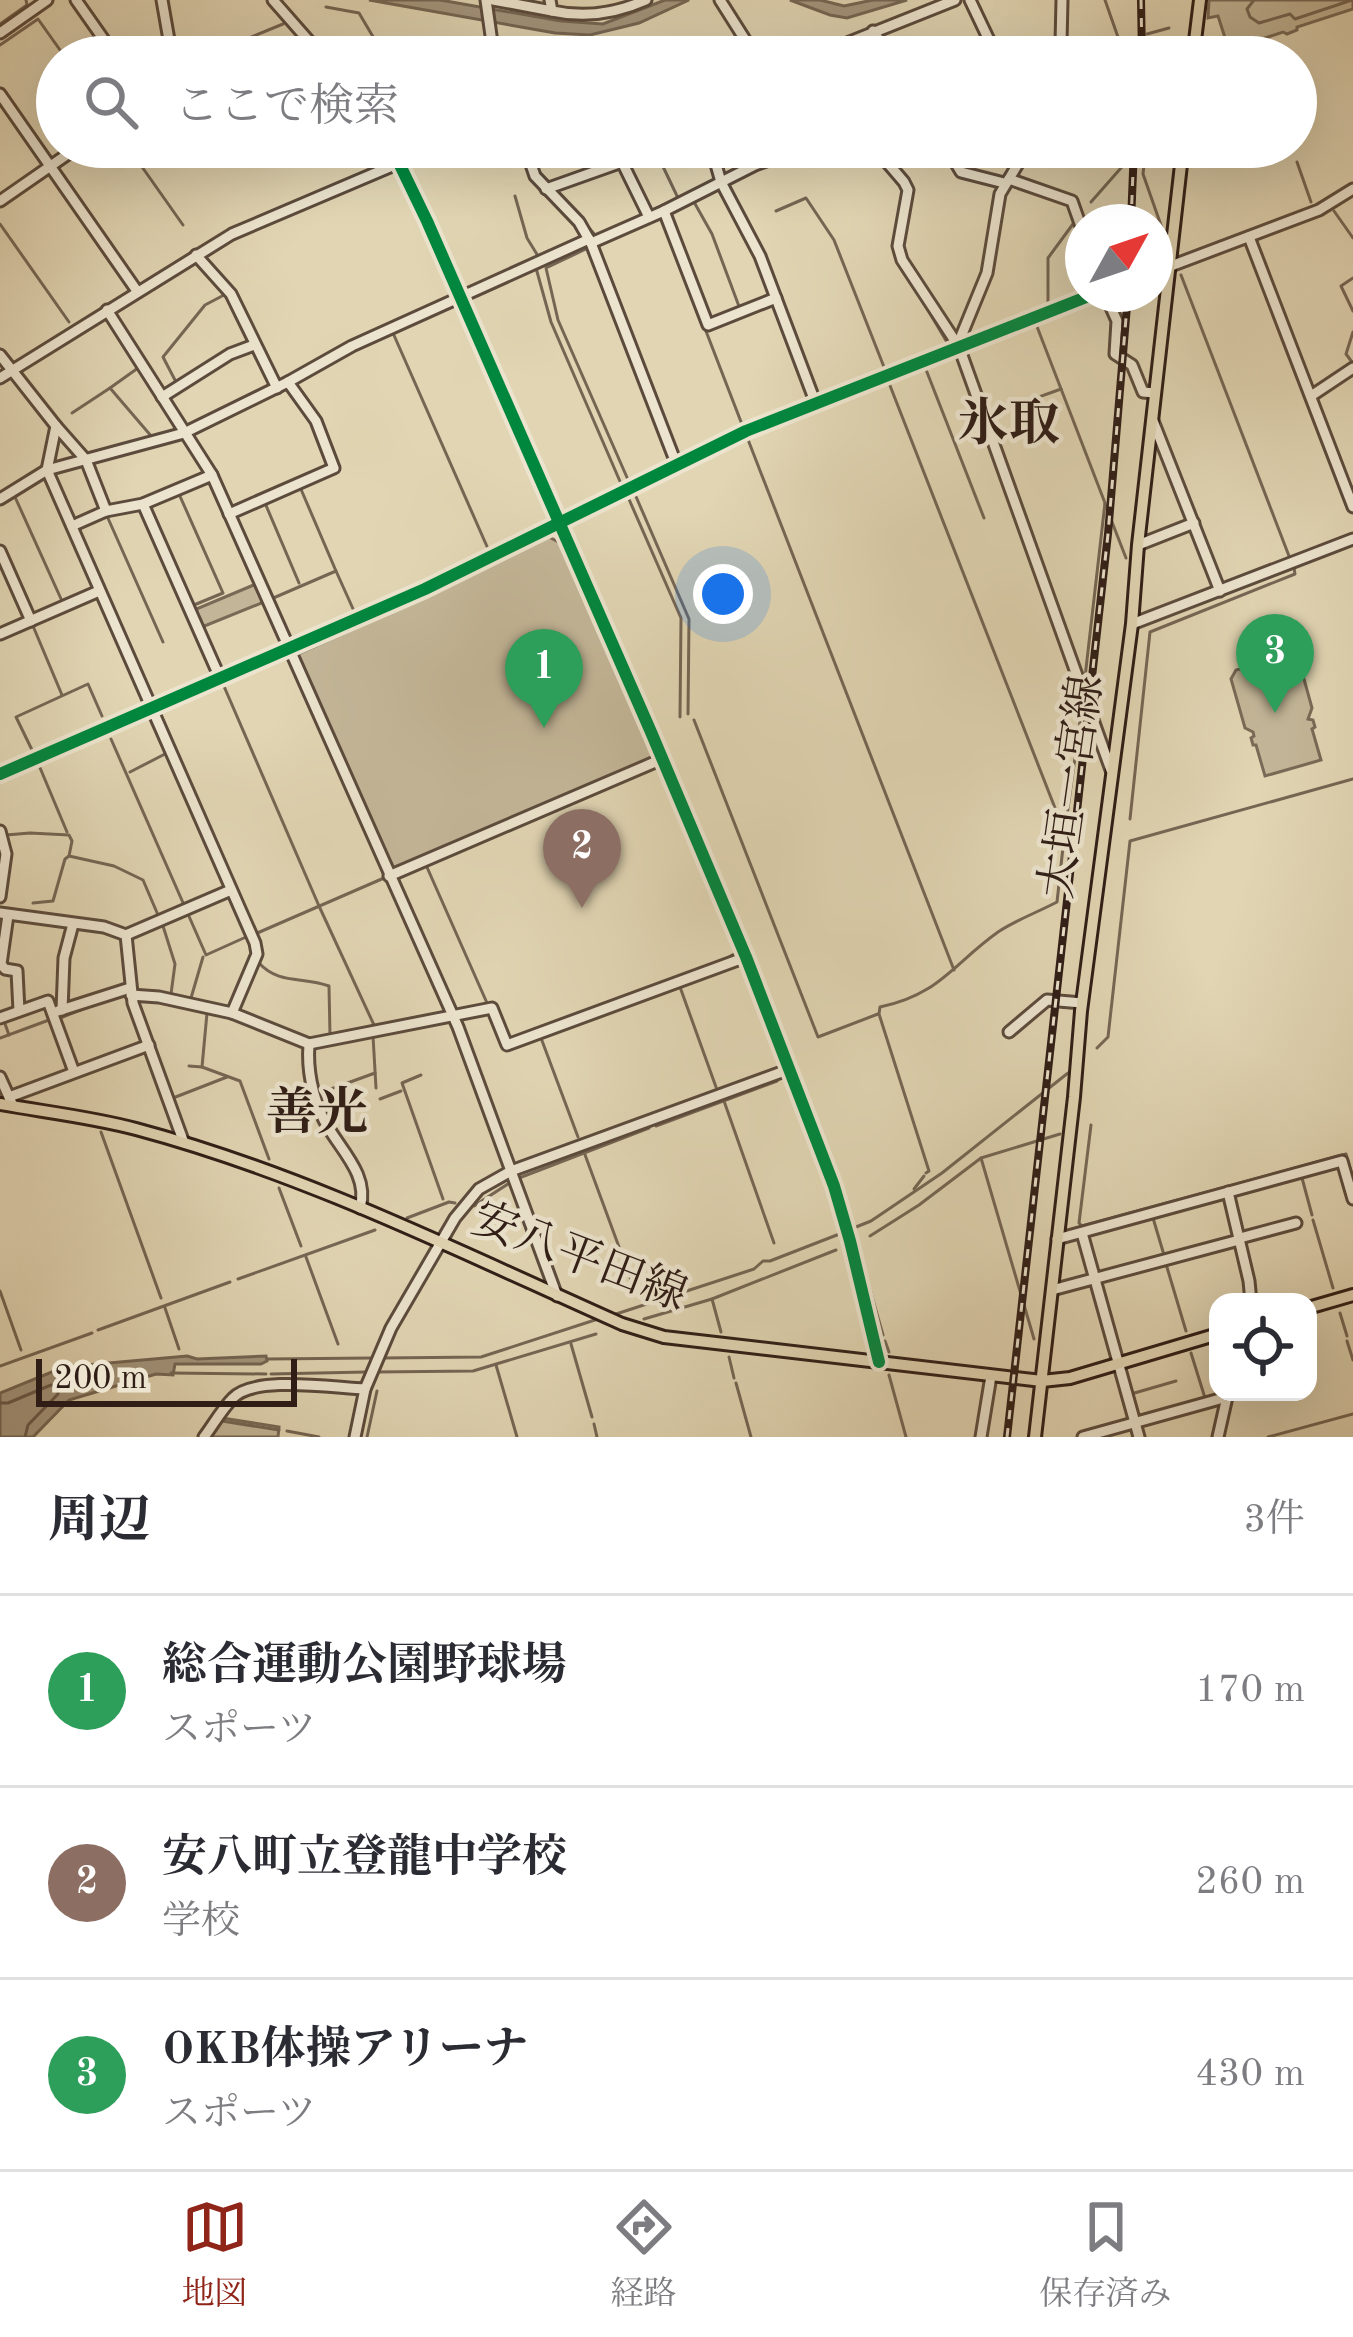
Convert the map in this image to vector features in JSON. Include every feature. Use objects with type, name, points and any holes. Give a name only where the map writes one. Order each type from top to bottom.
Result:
[{"type":"main road","points":[[1195,36],[1200,0]]},
{"type":"main road","name":"大垣一宮線","points":[[1173,233],[1181,168]]},
{"type":"main road","name":"大垣一宮線","points":[[1035,1437],[1082,1003],[1132,624],[1164,312]]},
{"type":"main road","name":"安八平田線","points":[[7,1102],[130,1128],[302,1183],[591,1311],[664,1337],[1042,1381],[1070,1378],[1209,1337]]},
{"type":"main road","points":[[1317,1305],[1353,1295]]},
{"type":"street","points":[[0,33],[47,0]]},
{"type":"street","points":[[76,0],[101,36]]},
{"type":"street","points":[[162,0],[168,36]]},
{"type":"street","points":[[273,0],[305,36]]},
{"type":"street","points":[[490,36],[488,2],[551,6],[580,17],[646,0]]},
{"type":"street","points":[[720,0],[742,36]]},
{"type":"street","points":[[864,36],[955,0]]},
{"type":"street","points":[[970,0],[987,36]]},
{"type":"street","points":[[1061,36],[1062,0]]},
{"type":"street","points":[[873,32],[876,36]]},
{"type":"street","points":[[0,94],[36,145]]},
{"type":"street","points":[[0,201],[48,168]]},
{"type":"street","points":[[52,168],[137,291]]},
{"type":"street","points":[[0,378],[252,224],[388,168]]},
{"type":"street","points":[[402,168],[746,957],[815,1132],[850,1241],[879,1362]]},
{"type":"street","points":[[532,168],[590,241],[676,464]]},
{"type":"street","points":[[546,189],[605,168]]},
{"type":"street","points":[[625,168],[649,217]]},
{"type":"street","points":[[718,168],[760,256],[816,404]]},
{"type":"street","points":[[0,500],[47,470],[184,433],[352,346],[664,211],[749,168]]},
{"type":"street","points":[[891,168],[908,190],[898,246],[902,260],[959,347],[1111,770]]},
{"type":"street","points":[[958,168],[1073,204]]},
{"type":"street","points":[[959,347],[987,273],[1000,194],[1015,168]]},
{"type":"street","points":[[1173,266],[1319,210],[1353,189]]},
{"type":"street","points":[[664,211],[708,325],[776,298]]},
{"type":"street","points":[[1249,237],[1353,506]]},
{"type":"street","points":[[196,256],[231,294],[277,388]]},
{"type":"street","points":[[0,774],[425,590],[746,430],[1065,305]]},
{"type":"street","points":[[107,310],[212,475],[458,1028],[557,1296]]},
{"type":"street","points":[[1113,312],[1115,354],[1132,365],[1143,392],[1155,393]]},
{"type":"street","points":[[162,397],[230,354],[254,345]]},
{"type":"street","points":[[0,355],[86,460],[106,512]]},
{"type":"street","points":[[1311,396],[1353,368]]},
{"type":"street","points":[[229,514],[334,468],[316,421],[289,382]]},
{"type":"street","points":[[1153,421],[1220,591]]},
{"type":"street","points":[[56,426],[47,470],[255,943],[257,954],[232,1012]]},
{"type":"street","points":[[72,526],[143,504],[212,475]]},
{"type":"street","points":[[143,504],[220,678]]},
{"type":"street","points":[[1138,545],[1195,523]]},
{"type":"street","points":[[1132,624],[1352,542]]},
{"type":"street","points":[[0,550],[31,621]]},
{"type":"street","points":[[0,634],[99,591]]},
{"type":"street","points":[[389,876],[662,759]]},
{"type":"street","points":[[0,831],[6,854],[0,897]]},
{"type":"street","points":[[19,1011],[16,970],[1,964],[4,914],[104,927],[127,935],[231,890]]},
{"type":"street","points":[[57,1012],[73,924]]},
{"type":"street","points":[[127,935],[131,991],[184,1143]]},
{"type":"street","points":[[57,1012],[131,991],[232,1012],[309,1044],[492,1008],[507,1045],[746,957]]},
{"type":"street","points":[[0,1018],[48,1000],[57,1012],[74,1072]]},
{"type":"street","points":[[1009,1032],[1047,1000],[1082,1003]]},
{"type":"street","points":[[309,1044],[308,1066],[321,1115],[351,1160],[363,1195],[360,1208]]},
{"type":"street","points":[[0,1077],[7,1102],[149,1045]]},
{"type":"street","points":[[355,1437],[367,1384],[382,1348],[464,1204],[479,1189],[512,1171],[790,1069]]},
{"type":"street","points":[[1057,1239],[1342,1161],[1353,1199]]},
{"type":"street","points":[[1228,1192],[1251,1293]]},
{"type":"street","points":[[1052,1290],[1296,1223]]},
{"type":"street","points":[[1082,1233],[1138,1437]]},
{"type":"street","points":[[982,1437],[991,1376]]},
{"type":"street","points":[[204,1437],[232,1398],[244,1390],[272,1385],[367,1384]]},
{"type":"street","points":[[1083,1437],[1209,1400]]},
{"type":"street","points":[[1219,1437],[1227,1401]]},
{"type":"shaded area","points":[[1209,0],[1353,0],[1353,9],[1271,36],[1224,36],[1218,16],[1208,18]]},
{"type":"shaded area","points":[[549,537],[562,544],[654,757],[392,872],[296,655]]},
{"type":"shaded area","points":[[256,584],[264,602],[202,627],[194,610]]},
{"type":"shaded area","points":[[1291,656],[1299,661],[1312,708],[1308,719],[1313,720],[1321,760],[1265,776],[1231,679],[1236,670]]},
{"type":"shaded area","points":[[222,1418],[279,1427],[278,1437],[209,1437]]},
{"type":"water","points":[[369,0],[440,0],[603,24],[665,0],[689,0],[639,23],[590,35]]},
{"type":"water","points":[[790,0],[844,6],[907,0],[847,18]]},
{"type":"water","points":[[187,1356],[266,1356],[267,1361],[175,1364],[173,1375],[156,1374],[69,1400],[33,1437],[0,1437],[0,1393],[64,1367]]},
{"type":"waterway","points":[[0,24],[27,5],[26,0]]},
{"type":"waterway","points":[[1105,0],[1118,36]]},
{"type":"waterway","points":[[1254,0],[1247,9],[1259,23],[1290,14],[1295,19],[1352,0]]},
{"type":"waterway","points":[[326,7],[359,13],[373,36]]},
{"type":"waterway","points":[[0,45],[38,19],[50,36]]},
{"type":"waterway","points":[[254,36],[283,24]]},
{"type":"waterway","points":[[1147,34],[1169,28]]},
{"type":"waterway","points":[[143,168],[183,225]]},
{"type":"waterway","points":[[610,230],[678,198],[664,168]]},
{"type":"waterway","points":[[1091,202],[1121,168]]},
{"type":"waterway","points":[[1144,168],[1154,204]]},
{"type":"waterway","points":[[1299,168],[1311,202]]},
{"type":"waterway","points":[[557,191],[596,236]]},
{"type":"waterway","points":[[515,196],[527,238],[538,256]]},
{"type":"waterway","points":[[776,211],[806,198],[834,240],[884,367]]},
{"type":"waterway","points":[[694,202],[712,234],[740,309]]},
{"type":"waterway","points":[[1334,211],[1353,238]]},
{"type":"waterway","points":[[615,237],[661,218]]},
{"type":"waterway","points":[[0,224],[69,322]]},
{"type":"waterway","points":[[1048,304],[1048,258],[1065,235]]},
{"type":"waterway","points":[[588,248],[546,268],[558,320],[629,482]]},
{"type":"waterway","points":[[467,299],[536,268],[551,322],[622,486]]},
{"type":"waterway","points":[[1181,275],[1289,556]]},
{"type":"waterway","points":[[1353,278],[1341,286],[1353,311]]},
{"type":"waterway","points":[[176,382],[163,357],[205,305],[224,295]]},
{"type":"waterway","points":[[820,395],[948,344],[921,298]]},
{"type":"waterway","points":[[431,315],[393,333],[489,551]]},
{"type":"waterway","points":[[1036,324],[1105,503],[1084,686]]},
{"type":"waterway","points":[[704,326],[743,427]]},
{"type":"waterway","points":[[1352,362],[1346,354],[1353,332]]},
{"type":"waterway","points":[[925,367],[984,518]]},
{"type":"waterway","points":[[138,368],[110,388],[152,437]]},
{"type":"waterway","points":[[889,383],[1064,831]]},
{"type":"waterway","points":[[72,413],[110,388]]},
{"type":"waterway","points":[[989,415],[1061,389]]},
{"type":"waterway","points":[[747,437],[954,970]]},
{"type":"waterway","points":[[271,599],[336,571],[302,486]]},
{"type":"waterway","points":[[634,492],[689,619],[688,714]]},
{"type":"waterway","points":[[179,494],[223,593],[194,605]]},
{"type":"waterway","points":[[15,497],[62,601]]},
{"type":"waterway","points":[[628,497],[681,618],[680,717]]},
{"type":"waterway","points":[[265,503],[299,583]]},
{"type":"waterway","points":[[1105,504],[1126,558]]},
{"type":"waterway","points":[[107,516],[163,642]]},
{"type":"waterway","points":[[1130,819],[1150,632],[1295,574],[1294,568]]},
{"type":"waterway","points":[[336,571],[354,611]]},
{"type":"waterway","points":[[33,626],[62,695]]},
{"type":"waterway","points":[[284,657],[223,684],[374,1025]]},
{"type":"waterway","points":[[33,752],[16,717],[88,684],[102,716]]},
{"type":"waterway","points":[[161,711],[220,686]]},
{"type":"waterway","points":[[1065,830],[1082,707]]},
{"type":"waterway","points":[[694,720],[818,1037],[878,1014]]},
{"type":"waterway","points":[[111,739],[206,955],[246,937]]},
{"type":"waterway","points":[[67,832],[38,763],[75,746]]},
{"type":"waterway","points":[[130,772],[165,754]]},
{"type":"waterway","points":[[0,779],[37,763]]},
{"type":"waterway","points":[[1097,1048],[1108,1037],[1130,841],[1353,779]]},
{"type":"waterway","points":[[6,835],[69,835],[69,856],[114,866],[143,880],[158,915]]},
{"type":"waterway","points":[[926,1173],[880,1007],[917,995],[998,932],[1057,902],[1064,838]]},
{"type":"waterway","points":[[33,903],[53,901],[69,856]]},
{"type":"waterway","points":[[426,865],[487,1003]]},
{"type":"waterway","points":[[255,934],[384,878]]},
{"type":"waterway","points":[[163,926],[175,964],[171,994]]},
{"type":"waterway","points":[[259,941],[259,963],[267,970],[329,986],[330,1035]]},
{"type":"waterway","points":[[721,962],[734,954]]},
{"type":"waterway","points":[[191,998],[203,957]]},
{"type":"waterway","points":[[680,987],[716,1087]]},
{"type":"waterway","points":[[60,1018],[96,1004]]},
{"type":"waterway","points":[[202,1067],[207,1013]]},
{"type":"waterway","points":[[0,1038],[49,1020]]},
{"type":"waterway","points":[[4,1021],[9,1035]]},
{"type":"waterway","points":[[373,1036],[376,1088]]},
{"type":"waterway","points":[[541,1038],[578,1137]]},
{"type":"waterway","points":[[189,1066],[240,1081],[269,1159]]},
{"type":"waterway","points":[[320,1093],[375,1073]]},
{"type":"waterway","points":[[851,1229],[871,1221],[942,1173],[1068,1073]]},
{"type":"waterway","points":[[421,1075],[402,1083],[443,1199]]},
{"type":"waterway","points":[[173,1098],[227,1077]]},
{"type":"waterway","points":[[656,1126],[777,1081]]},
{"type":"waterway","points":[[380,1099],[401,1091]]},
{"type":"waterway","points":[[724,1101],[774,1243]]},
{"type":"waterway","points":[[1091,1125],[1082,1226],[1346,1154],[1353,1179]]},
{"type":"waterway","points":[[519,1178],[649,1128]]},
{"type":"waterway","points":[[101,1132],[161,1298]]},
{"type":"waterway","points":[[870,1236],[981,1158],[1060,1134]]},
{"type":"waterway","points":[[584,1152],[636,1293]]},
{"type":"waterway","points":[[981,1158],[1034,1339]]},
{"type":"waterway","points":[[914,1189],[924,1176]]},
{"type":"waterway","points":[[1302,1178],[1312,1215]]},
{"type":"waterway","points":[[474,1206],[511,1182]]},
{"type":"waterway","points":[[279,1188],[301,1246]]},
{"type":"waterway","points":[[407,1218],[455,1203]]},
{"type":"waterway","points":[[1153,1218],[1164,1255]]},
{"type":"waterway","points":[[1313,1220],[1333,1288]]},
{"type":"waterway","points":[[238,1279],[375,1230]]},
{"type":"waterway","points":[[610,1316],[754,1269],[763,1261],[842,1233]]},
{"type":"waterway","points":[[857,1244],[883,1335]]},
{"type":"waterway","points":[[644,1319],[712,1299],[836,1250]]},
{"type":"waterway","points":[[306,1257],[338,1344]]},
{"type":"waterway","points":[[1166,1264],[1186,1331]]},
{"type":"waterway","points":[[98,1330],[230,1282]]},
{"type":"waterway","points":[[0,1291],[21,1350]]},
{"type":"waterway","points":[[712,1299],[721,1332]]},
{"type":"waterway","points":[[165,1308],[179,1349]]},
{"type":"waterway","points":[[1340,1313],[1347,1336]]},
{"type":"waterway","points":[[382,1358],[481,1357],[601,1318]]},
{"type":"waterway","points":[[0,1366],[92,1333]]},
{"type":"waterway","points":[[376,1372],[473,1371],[596,1334]]},
{"type":"waterway","points":[[885,1341],[889,1352]]},
{"type":"waterway","points":[[1347,1341],[1353,1360]]},
{"type":"waterway","points":[[571,1344],[592,1417]]},
{"type":"waterway","points":[[1191,1353],[1205,1398]]},
{"type":"waterway","points":[[729,1357],[734,1378]]},
{"type":"waterway","points":[[268,1359],[373,1358]]},
{"type":"waterway","points":[[496,1365],[517,1437]]},
{"type":"waterway","points":[[271,1374],[366,1372]]},
{"type":"waterway","points":[[171,1373],[266,1374]]},
{"type":"waterway","points":[[889,1375],[906,1437]]},
{"type":"waterway","points":[[1131,1394],[1176,1381]]},
{"type":"waterway","points":[[736,1383],[751,1437]]},
{"type":"waterway","points":[[367,1437],[377,1391]]},
{"type":"waterway","points":[[1268,1437],[1353,1414]]},
{"type":"waterway","points":[[222,1421],[279,1430]]},
{"type":"waterway","points":[[594,1424],[597,1437]]},
{"type":"waterway","points":[[287,1431],[319,1437]]},
{"type":"railway","points":[[1141,0],[1142,36]]},
{"type":"railway","points":[[1132,204],[1133,168]]},
{"type":"railway","points":[[1007,1437],[1108,534],[1126,312]]},
{"type":"cycle path","points":[[401,168],[746,957],[834,1186],[879,1362]]},
{"type":"cycle path","points":[[0,774],[425,589],[746,431],[1065,305]]},
{"type":"place","name":"OKB体操アリーナ","points":[[1275,713]]},
{"type":"place","name":"総合運動公園野球場","points":[[544,728]]},
{"type":"place","name":"安八町立登龍中学校","points":[[582,908]]},
{"type":"district","name":"氷取","points":[[1009,426]]},
{"type":"district","name":"善光","points":[[317,1115]]}]
